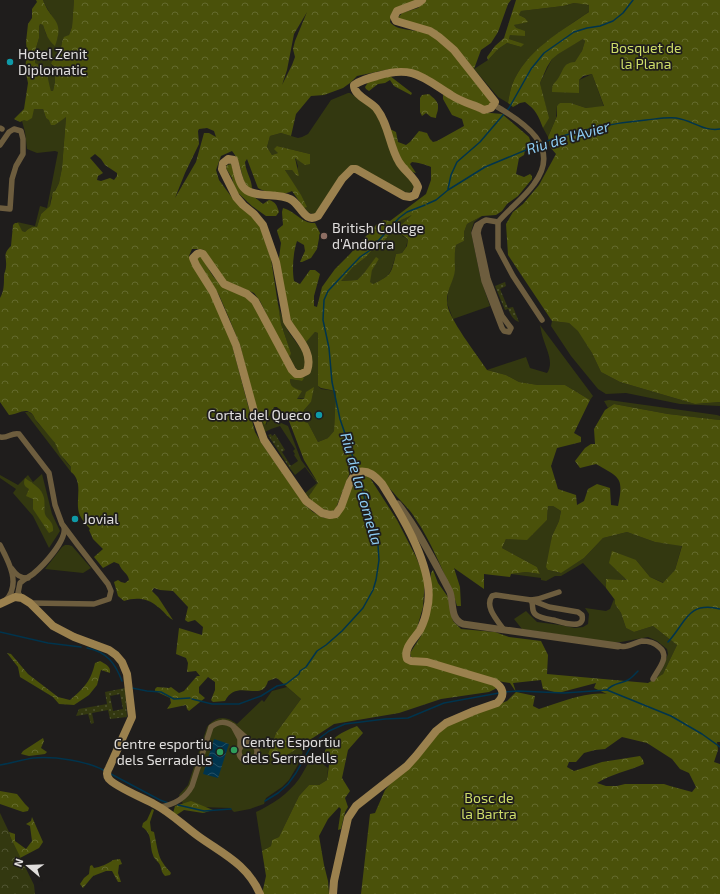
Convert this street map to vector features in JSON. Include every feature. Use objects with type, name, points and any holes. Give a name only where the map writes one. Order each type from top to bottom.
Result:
[{"type":"main road","points":[[333,894],[334,881],[348,818],[356,806],[407,766],[436,731],[453,720],[497,703],[502,698],[503,694],[500,687],[494,682],[427,662],[411,661],[406,659],[405,656],[407,650],[422,625],[428,608],[429,596],[426,572],[420,554],[408,528],[377,478],[369,473],[361,471],[352,477],[341,507],[336,514],[330,515],[322,513],[306,501],[264,440],[255,415],[236,345],[213,292],[193,258],[196,254],[203,254],[224,284],[252,297],[261,310],[292,370],[296,374],[307,371],[309,366],[306,349],[287,321],[276,262],[268,237],[260,219],[236,197],[222,169],[223,163],[228,159],[234,160],[243,187],[246,190],[259,194],[292,199],[298,204],[306,216],[310,218],[318,216],[342,179],[352,168],[404,196],[410,197],[415,195],[418,190],[417,182],[404,170],[397,158],[380,113],[369,101],[360,96],[354,90],[354,85],[359,81],[390,72],[407,72],[422,77],[453,96],[480,108],[487,110],[494,105],[494,99],[454,50],[439,37],[430,31],[396,21],[394,17],[397,11],[422,0]]},
{"type":"main road","points":[[2,602],[15,597],[22,598],[30,603],[47,621],[62,632],[109,650],[125,665],[132,717],[107,772],[109,779],[159,807],[197,836],[230,857],[250,878],[260,894]]},
{"type":"street","points":[[494,105],[531,131],[540,141],[542,147],[544,159],[540,176],[534,185],[498,222],[498,248],[513,276],[542,320]]},
{"type":"street","points":[[0,145],[9,132],[14,129],[21,131],[23,139],[23,154],[16,166],[12,179],[10,209],[0,208]]},
{"type":"street","points":[[482,222],[478,233],[488,279],[502,316],[511,328],[510,332],[504,331],[502,328],[484,281],[474,233],[477,225],[482,222],[490,220],[498,222]]},
{"type":"street","points":[[0,437],[3,438],[14,433],[19,434],[46,470],[50,478],[58,516],[76,544],[108,584],[111,591],[109,599],[94,604],[30,603]]},
{"type":"street","points":[[392,500],[395,501],[424,541],[449,591],[455,617],[458,622],[463,624],[618,646],[628,646],[646,641],[657,644],[663,649],[665,655],[663,662],[653,679]]},
{"type":"street","points":[[56,548],[64,534],[64,527]]},
{"type":"street","points":[[22,598],[18,593],[19,586],[22,581],[40,568],[59,544],[72,540],[76,544]]},
{"type":"street","points":[[0,545],[10,567],[13,579],[13,589]]},
{"type":"street","points":[[10,567],[19,577],[28,578]]},
{"type":"street","points":[[2,602],[11,593],[18,581],[28,578]]},
{"type":"street","points":[[531,600],[559,592]]},
{"type":"street","points":[[504,630],[491,610],[489,604],[492,596],[496,595],[531,600],[549,607],[578,612],[582,615],[582,622],[579,624],[568,624],[538,616],[532,609],[533,603],[531,600]]},
{"type":"street","points":[[159,807],[170,805],[186,796],[192,786],[209,731],[214,724],[223,722],[233,726],[254,744],[257,752],[252,759],[244,760],[240,755],[240,739],[233,726]]},
{"type":"street","points":[[239,750],[245,743],[254,744]]},
{"type":"green space","points":[[36,0],[43,0],[58,25],[58,37],[55,46],[48,37],[43,25],[40,24],[39,38],[36,48],[35,63],[40,65],[45,71],[51,91],[53,91],[55,82],[55,67],[51,64],[53,57],[60,53],[64,37],[69,35],[72,27],[74,0],[416,0],[392,13],[390,22],[393,25],[407,30],[427,33],[435,38],[463,64],[486,95],[491,103],[488,106],[483,106],[457,95],[425,75],[390,69],[357,76],[343,88],[324,95],[311,96],[296,114],[291,136],[281,133],[270,136],[267,147],[272,155],[278,153],[274,149],[277,146],[310,154],[310,164],[305,165],[295,158],[299,176],[292,170],[285,170],[307,207],[304,208],[292,191],[288,193],[275,193],[258,188],[247,159],[245,162],[252,189],[247,187],[240,165],[232,151],[221,156],[216,170],[219,180],[233,199],[259,224],[271,259],[281,324],[291,353],[290,356],[286,354],[260,301],[254,293],[224,280],[204,250],[192,249],[189,256],[191,263],[210,292],[231,341],[255,432],[304,504],[313,512],[324,518],[333,518],[356,477],[366,476],[370,478],[397,520],[416,557],[425,579],[423,607],[417,628],[404,658],[499,687],[489,692],[441,699],[399,713],[334,724],[284,757],[283,761],[273,758],[268,754],[276,733],[301,699],[276,678],[268,681],[265,687],[260,690],[236,691],[230,694],[225,701],[213,702],[211,700],[215,690],[215,682],[208,677],[199,687],[199,693],[205,698],[189,711],[186,705],[167,709],[171,703],[170,698],[155,691],[157,687],[171,687],[179,693],[184,691],[197,676],[200,676],[196,671],[187,672],[188,663],[186,658],[176,654],[179,628],[202,635],[203,627],[195,620],[188,622],[185,620],[188,607],[173,591],[154,588],[152,591],[158,597],[173,620],[154,604],[146,600],[133,599],[124,601],[118,596],[114,582],[118,580],[125,583],[129,580],[119,564],[114,562],[103,568],[94,557],[103,549],[93,539],[89,530],[90,529],[79,513],[78,486],[75,476],[71,472],[71,467],[60,454],[55,443],[30,412],[23,411],[9,415],[0,402],[0,298],[4,288],[6,254],[11,246],[13,225],[18,223],[22,231],[25,232],[28,229],[37,227],[41,214],[50,206],[53,192],[59,183],[62,168],[66,117],[55,125],[51,125],[49,120],[46,118],[43,109],[34,109],[32,118],[27,121],[24,120],[20,122],[14,119],[24,109],[28,83],[25,69],[28,24],[32,18],[32,9],[37,2]],"holes":[[[307,12],[295,41],[293,49],[295,57],[282,85],[287,70],[294,34]],[[207,128],[214,131],[216,137],[209,133],[204,133],[196,162],[175,198],[199,144],[199,129]],[[95,154],[105,165],[117,173],[114,180],[110,178],[101,181],[97,180],[98,176],[103,173],[90,158]]]},
{"type":"green space","points":[[43,0],[74,0],[72,27],[69,35],[62,42],[60,53],[53,57],[51,65],[55,67],[55,82],[53,91],[51,91],[35,63],[40,24],[43,25],[46,34],[55,45],[58,32],[55,21]]},
{"type":"green space","points":[[426,0],[511,0],[508,4],[498,32],[491,43],[481,50],[474,69],[453,45],[397,19],[402,13],[418,8]]},
{"type":"green space","name":"Bosquet de la Plana","points":[[516,0],[720,0],[720,402],[695,404],[620,382],[601,372],[592,353],[578,331],[569,323],[552,321],[508,255],[506,224],[513,212],[523,204],[539,185],[556,154],[550,147],[548,137],[557,116],[557,106],[560,103],[571,103],[586,108],[604,106],[592,74],[583,76],[579,80],[579,93],[552,92],[553,85],[564,67],[575,62],[582,51],[585,41],[583,39],[558,54],[552,59],[547,67],[540,83],[549,118],[543,128],[536,113],[525,102],[513,107],[508,103],[512,85],[526,62],[556,34],[589,12],[589,5],[574,3],[563,6],[521,11],[519,15],[525,18],[528,22],[514,25],[516,28],[525,31],[525,36],[510,35],[509,39],[524,44],[521,47],[507,43],[498,49],[488,60],[487,57],[495,46],[504,38]]},
{"type":"green space","points":[[574,3],[590,5],[590,11],[556,34],[526,62],[512,85],[508,103],[498,97],[474,69],[488,60],[498,49],[507,43],[521,47],[523,44],[509,39],[515,28],[514,25],[527,21],[519,15],[521,11],[563,6]]},
{"type":"green space","points":[[583,39],[585,41],[581,54],[579,80],[592,74],[604,107],[586,108],[571,103],[557,106],[556,118],[548,137],[543,128],[548,116],[540,83],[554,55]]},
{"type":"green space","points":[[390,76],[412,93],[411,95],[394,86],[390,80],[385,83],[378,84],[369,91],[365,87],[369,81]]},
{"type":"green space","points":[[348,93],[376,111],[415,186],[409,193],[402,191],[358,166],[316,214],[312,214],[304,208],[306,207],[285,170],[292,170],[296,175],[298,166],[295,157],[310,163],[310,154],[277,146],[278,153],[272,155],[267,147],[270,136],[281,133],[298,138],[308,134],[331,100]]},
{"type":"green space","points":[[429,94],[438,103],[436,118],[431,117],[426,113],[422,116],[420,112],[420,98],[422,95]]},
{"type":"green space","name":"Bosc de la Bartra","points":[[443,95],[445,95],[480,112],[502,114],[529,137],[531,143],[526,146],[524,155],[519,158],[516,174],[524,177],[530,174],[532,179],[518,196],[507,204],[502,211],[496,215],[482,216],[467,224],[464,232],[464,241],[456,245],[455,270],[447,302],[448,309],[457,326],[487,370],[506,375],[519,382],[538,385],[565,385],[590,400],[574,433],[581,437],[581,442],[557,448],[551,466],[558,489],[576,495],[577,505],[584,501],[588,489],[597,484],[610,488],[611,505],[618,506],[620,484],[618,479],[610,472],[596,464],[580,468],[575,461],[585,448],[591,444],[595,444],[594,429],[605,410],[614,404],[668,414],[720,420],[720,742],[717,742],[718,750],[714,762],[720,764],[720,894],[361,894],[370,814],[375,813],[385,790],[440,730],[452,723],[507,701],[516,692],[510,683],[411,657],[410,653],[421,636],[431,606],[431,573],[433,570],[438,583],[448,597],[453,621],[461,629],[495,632],[509,637],[541,641],[548,655],[547,674],[648,683],[663,674],[677,645],[653,626],[634,632],[626,628],[621,613],[615,604],[615,600],[606,588],[606,579],[627,580],[609,563],[612,551],[636,560],[650,577],[663,583],[675,570],[682,546],[655,542],[627,532],[603,538],[584,558],[561,573],[548,570],[546,567],[552,536],[559,521],[561,511],[553,506],[548,506],[547,520],[527,540],[506,539],[502,548],[537,567],[540,574],[526,572],[511,574],[510,577],[484,574],[484,589],[454,568],[460,587],[461,606],[457,606],[440,564],[421,527],[410,511],[378,475],[369,470],[356,470],[352,467],[336,508],[333,511],[322,509],[313,502],[309,496],[318,483],[304,460],[289,421],[277,407],[274,407],[265,425],[258,415],[240,345],[219,295],[197,257],[202,257],[210,272],[225,287],[250,300],[300,376],[304,378],[302,381],[290,379],[292,386],[302,391],[297,399],[304,399],[306,392],[314,387],[311,402],[304,410],[302,415],[294,414],[292,418],[308,423],[318,442],[328,438],[334,431],[336,391],[318,386],[318,333],[315,332],[306,342],[304,341],[289,317],[281,277],[279,258],[281,243],[277,231],[283,225],[283,208],[306,222],[315,223],[320,233],[317,249],[311,258],[302,262],[300,262],[305,251],[304,245],[297,241],[293,266],[294,281],[300,284],[310,270],[315,270],[320,274],[314,296],[314,306],[317,307],[322,287],[335,269],[376,225],[384,220],[390,221],[426,194],[431,180],[431,167],[412,162],[410,164],[416,173],[406,167],[399,155],[390,129],[396,132],[398,142],[406,145],[419,131],[427,133],[433,142],[464,126],[462,119],[452,115],[443,99]],"holes":[[[412,215],[398,228],[398,232],[408,239],[407,246],[402,253],[396,254],[392,270],[387,276],[373,284],[370,282],[372,270],[379,259],[376,257],[357,280],[341,281],[353,267],[384,241],[401,220]],[[541,680],[543,689],[558,693],[596,683],[594,688],[607,694],[590,694],[539,709],[533,706],[535,696],[516,692],[513,683]],[[622,737],[647,743],[672,759],[680,769],[689,773],[696,787],[692,792],[664,784],[625,784],[606,786],[597,783],[608,777],[644,764],[640,756],[602,762],[574,771],[567,767],[569,762],[576,762],[584,753],[605,749]]]},
{"type":"green space","points":[[34,109],[43,109],[46,118],[55,125],[66,116],[62,168],[59,183],[51,198],[50,206],[41,214],[37,227],[28,229],[25,232],[21,231],[17,222],[35,226],[40,206],[47,208],[58,152],[37,153],[27,149],[22,121]]},
{"type":"green space","points":[[231,164],[237,183],[263,204],[269,200],[275,203],[279,212],[276,216],[266,216],[252,206],[235,190],[232,178],[226,168],[227,165]]},
{"type":"green space","points":[[413,214],[402,236],[408,239],[406,247],[402,253],[396,254],[391,270],[387,276],[373,284],[369,282],[372,269],[379,259],[376,258],[357,280],[340,281],[353,267],[384,241],[401,220]]},
{"type":"green space","points":[[482,216],[474,222],[471,232],[481,280],[490,306],[453,319],[447,303],[448,292],[455,269],[454,256],[456,245],[464,241],[464,232],[467,224]]},
{"type":"green space","points":[[505,282],[506,286],[500,289],[508,308],[513,307],[519,322],[514,319],[508,309],[505,310],[495,286]]},
{"type":"green space","points":[[277,301],[288,331],[306,356],[305,369],[298,371],[286,354],[291,353],[281,324]]},
{"type":"green space","points":[[552,321],[569,323],[579,331],[601,372],[620,382],[695,404],[720,402],[720,406],[680,404],[626,393],[606,394],[598,389],[571,356],[551,326]]},
{"type":"green space","points":[[540,325],[593,396],[590,400],[565,385],[538,385],[519,382],[506,375],[487,370],[526,357],[530,368],[547,373],[550,361]]},
{"type":"green space","points":[[315,332],[318,333],[318,386],[321,389],[336,391],[334,431],[328,438],[318,442],[308,423],[292,418],[294,414],[302,415],[304,410],[311,402],[299,398],[297,399],[300,393],[299,390],[290,383],[290,379],[302,381],[300,376],[311,357],[310,349],[304,341],[306,341]]},
{"type":"green space","points":[[609,400],[717,415],[720,416],[720,420],[668,414],[614,404],[608,408],[604,401]]},
{"type":"green space","points":[[274,407],[279,422],[288,426],[301,460],[318,483],[311,493],[311,501],[304,494],[317,483],[305,467],[295,475],[289,467],[298,461],[293,451],[295,449],[280,426],[265,432],[258,415],[266,425]]},
{"type":"green space","points":[[25,412],[29,412],[33,415],[37,422],[52,439],[71,467],[71,472]]},
{"type":"green space","points":[[271,434],[272,436],[275,434],[285,450],[282,452],[291,466],[289,467],[268,435]]},
{"type":"green space","points":[[42,474],[52,514],[60,531],[49,548],[33,516],[13,493],[16,489],[0,478],[0,475],[18,485],[28,475],[33,482]]},
{"type":"green space","points":[[25,478],[36,486],[43,494],[45,514],[53,528],[53,531],[49,533],[33,509],[33,499],[26,496],[29,489],[24,485]]},
{"type":"green space","points":[[548,506],[553,506],[561,511],[559,521],[552,536],[548,570],[560,573],[584,558],[603,538],[627,532],[655,542],[682,545],[675,570],[664,583],[650,577],[636,560],[628,580],[607,579],[606,588],[583,563],[561,576],[555,576],[546,581],[541,580],[541,578],[511,574],[526,572],[540,574],[537,567],[502,548],[506,539],[527,539],[547,520]]},
{"type":"green space","points":[[65,545],[72,546],[91,568],[83,573],[45,569]]},
{"type":"green space","points":[[614,599],[626,628],[634,632],[653,626],[677,645],[663,674],[657,678],[668,654],[667,649],[657,641],[648,637],[621,642],[610,642],[522,629],[514,619],[526,611],[537,622],[575,628],[583,627],[588,624],[589,614],[585,608],[606,611],[610,609]]},
{"type":"green space","points":[[7,653],[11,654],[28,674],[58,697],[70,700],[86,684],[95,663],[100,661],[106,664],[110,669],[110,673],[101,670],[97,685],[89,695],[74,705],[59,704],[53,697],[20,677],[18,667]]},
{"type":"green space","name":"Centre Esportiu dels Serradells","points":[[287,687],[301,699],[276,733],[268,754],[283,761],[284,757],[303,743],[305,745],[299,763],[289,780],[266,798],[264,804],[250,809],[234,812],[230,808],[202,807],[183,804],[179,795],[188,785],[207,727],[210,723],[221,718],[225,718],[237,724],[262,700],[264,702],[272,691]]},
{"type":"green space","points":[[125,688],[127,717],[110,719],[108,710],[92,713],[94,723],[91,724],[88,714],[76,716],[79,709],[107,704],[105,692]],"holes":[[[120,694],[123,709],[113,711],[110,696]]]},
{"type":"green space","points":[[357,726],[363,733],[348,750],[342,778],[350,791],[345,798],[348,807],[345,812],[341,829],[338,830],[341,809],[339,807],[328,819],[319,836],[328,881],[329,894],[262,894],[266,876],[262,851],[271,846],[272,840],[279,837],[299,796],[309,785],[319,785],[327,780],[329,765],[324,754],[329,744],[341,733]]},
{"type":"green space","points":[[43,738],[44,741],[41,748],[47,752],[45,754],[29,756],[21,754],[23,751]]},
{"type":"green space","points":[[315,755],[321,758],[324,765],[328,768],[327,780],[319,785],[309,785],[299,796],[279,837],[272,840],[271,846],[262,851],[256,812],[268,806],[285,794],[299,779]]},
{"type":"green space","points":[[0,791],[17,794],[29,808],[28,811],[23,812],[0,804]]},
{"type":"green space","points":[[191,801],[213,810],[203,813],[184,810],[175,816],[173,813],[175,806]]},
{"type":"green space","points":[[152,809],[154,810],[150,822],[151,831],[154,832],[157,849],[161,860],[171,873],[170,875],[165,876],[163,873],[152,851],[148,833],[142,827]]},
{"type":"green space","points":[[0,813],[34,885],[35,894],[0,894]]},
{"type":"green space","points":[[32,817],[43,842],[39,848],[20,858],[9,832],[15,834],[15,841],[26,849],[32,841],[30,826],[26,824],[31,821]]},
{"type":"green space","points":[[120,859],[122,864],[119,865],[118,873],[121,882],[118,882],[112,871],[106,871],[93,876],[83,888],[80,884],[89,874],[90,866],[92,865],[96,868],[113,860]]},
{"type":"water","points":[[214,739],[229,744],[218,778],[203,774]]},
{"type":"waterway","points":[[448,189],[451,175],[457,162],[480,142],[509,108],[531,69],[544,53],[574,32],[600,26],[613,21],[623,13],[633,0]]},
{"type":"waterway","name":"Riu de l'Avier","points":[[541,143],[606,125],[665,118],[682,119],[709,129],[720,129]]},
{"type":"waterway","name":"Riu de l'Avier","points":[[427,204],[436,200],[448,190],[485,167],[538,145]]},
{"type":"waterway","name":"Riu de la Comella","points":[[357,469],[340,419],[332,382],[329,348],[323,320],[324,300],[328,291],[360,257],[369,251],[399,218],[407,212],[425,205]]},
{"type":"waterway","name":"Riu de la Comella","points":[[192,699],[212,704],[239,704],[261,696],[277,686],[286,684],[299,674],[317,651],[342,631],[363,608],[373,590],[379,560],[378,545],[359,474]]},
{"type":"waterway","points":[[668,642],[688,615],[694,611],[700,608],[709,607],[720,609]]},
{"type":"waterway","name":"Riu de la Comella","points":[[0,632],[48,643],[81,647]]},
{"type":"waterway","name":"Riu de la Comella","points":[[87,648],[105,655],[113,664],[122,681]]},
{"type":"waterway","points":[[607,690],[614,685],[629,679],[638,671]]},
{"type":"waterway","name":"Riu de la Comella","points":[[132,688],[161,692],[174,699],[190,698]]},
{"type":"waterway","points":[[505,692],[518,691],[564,693],[607,690],[671,716],[702,734],[720,747]]},
{"type":"waterway","points":[[265,801],[278,793],[288,784],[310,748],[329,731],[345,724],[408,718],[444,703],[499,693]]},
{"type":"waterway","points":[[0,765],[33,758],[51,758],[90,764],[105,771]]},
{"type":"waterway","points":[[111,774],[168,803]]},
{"type":"waterway","points":[[178,805],[204,811],[231,809]]},
{"type":"place","name":"Hotel Zenit Diplomatic","points":[[10,62]]},
{"type":"place","name":"British College d'Andorra","points":[[324,236]]},
{"type":"place","name":"Cortal del Queco","points":[[319,415]]},
{"type":"place","name":"Jovial","points":[[75,519]]},
{"type":"place","name":"Centre Esportiu dels Serradells","points":[[234,750]]},
{"type":"place","name":"Centre esportiu dels Serradells","points":[[220,752]]}]
